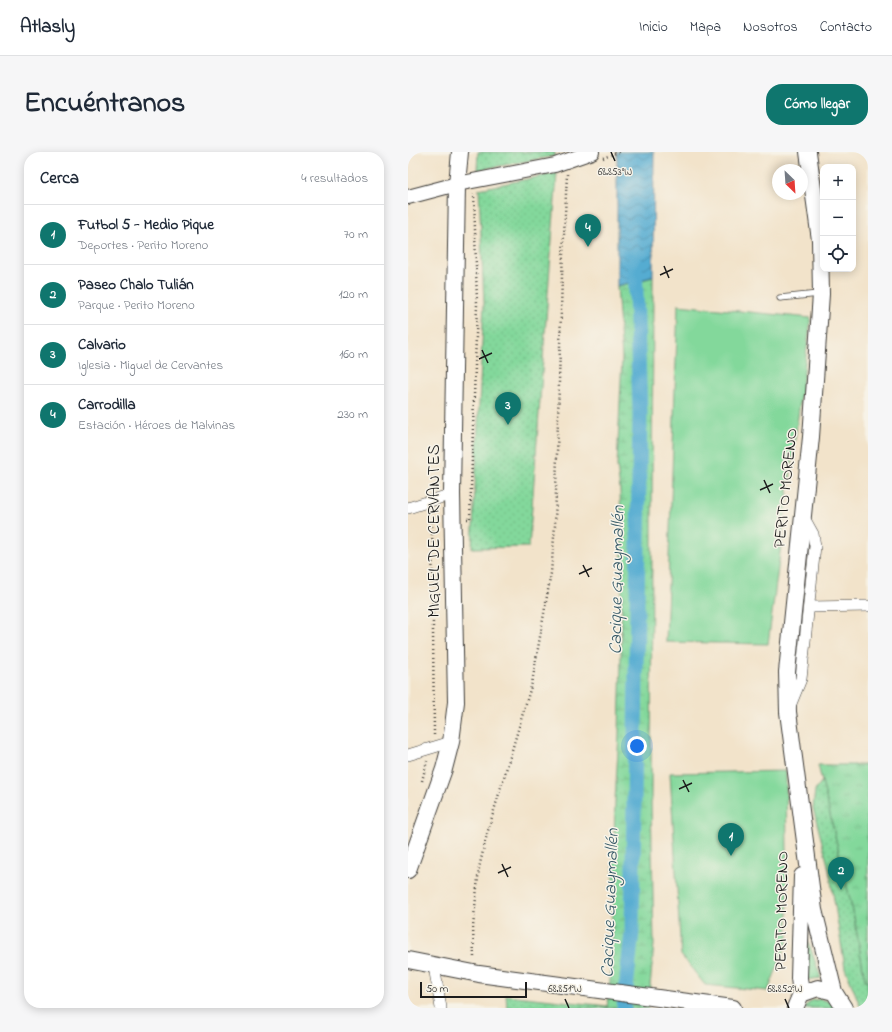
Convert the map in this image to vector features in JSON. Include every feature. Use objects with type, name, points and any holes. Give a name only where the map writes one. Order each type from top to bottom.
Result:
[{"type":"main road","name":"MIGUEL DE CERVANTES","points":[[408,870],[444,769],[451,742],[456,702],[452,494],[457,184],[460,152]]},
{"type":"main road","name":"PERITO MORENO","points":[[808,152],[820,240],[821,294],[803,516],[787,672],[788,712],[814,910],[834,992],[842,1002],[844,1008]]},
{"type":"main road","name":"PERITO MORENO","points":[[798,1001],[803,828]]},
{"type":"main road","points":[[408,960],[478,974],[733,1008]]},
{"type":"main road","points":[[798,1001],[818,988],[834,992]]},
{"type":"street","points":[[408,198],[457,184],[580,155]]},
{"type":"street","points":[[408,508],[452,494]]},
{"type":"street","points":[[788,712],[801,679],[810,607],[815,546],[814,534],[803,516]]},
{"type":"street","points":[[810,607],[868,606]]},
{"type":"street","points":[[408,755],[451,742]]},
{"type":"street","points":[[434,966],[441,1008]]},
{"type":"lane","points":[[780,298],[821,294]]},
{"type":"path","points":[[474,957],[473,927],[479,868],[487,834],[532,683],[551,573],[555,526],[562,275],[580,155]]},
{"type":"green space","points":[[478,152],[555,152],[555,156],[477,170]]},
{"type":"green space","points":[[557,173],[529,547],[472,548],[484,303],[479,189]]},
{"type":"green space","points":[[653,277],[651,798],[654,944],[648,1008],[607,1008],[611,970],[615,800],[619,734],[621,655],[622,553],[620,490],[617,466],[622,358],[617,286]]},
{"type":"green space","points":[[678,305],[811,318],[768,644],[666,642]]},
{"type":"green space","points":[[818,765],[868,765],[868,982],[865,980],[853,912]]},
{"type":"green space","points":[[786,771],[788,940],[768,991],[705,985],[681,955],[670,773]]},
{"type":"green space","points":[[822,781],[853,912],[865,980],[868,982],[868,1008],[861,1008],[845,968],[829,869],[813,808],[815,790]]},
{"type":"green space","points":[[808,941],[821,978],[803,980]]},
{"type":"green space","points":[[506,995],[607,1006],[607,1008],[507,1008]]},
{"type":"green space","points":[[820,999],[830,1002],[836,1008],[803,1008],[811,1001]]},
{"type":"water","points":[[617,152],[654,152],[653,277],[617,286]]},
{"type":"waterway","name":"Cacique Guaymallén","points":[[624,1008],[632,932],[640,412],[635,261]]},
{"type":"place","name":"Carrodilla","points":[[588,247]]},
{"type":"place","name":"Calvario","points":[[508,425]]},
{"type":"place","name":"Futbol 5 - Medio Pique","points":[[731,856]]},
{"type":"place","name":"Paseo Chalo Tulián","points":[[841,890]]}]
